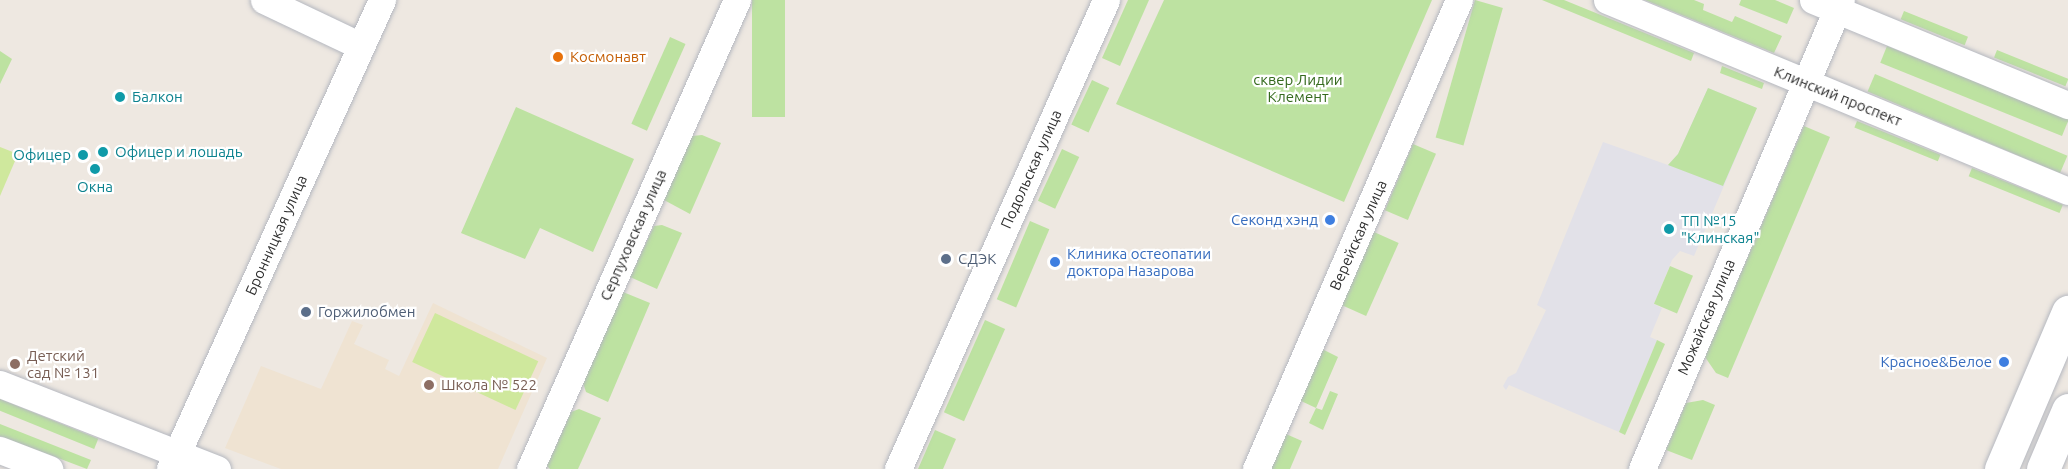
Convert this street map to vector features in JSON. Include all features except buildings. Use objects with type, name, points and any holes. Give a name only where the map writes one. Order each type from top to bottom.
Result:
[{"type":"street","points":[[264,0],[361,46]]},
{"type":"street","name":"Бронницкая улица","points":[[173,461],[382,0]]},
{"type":"street","name":"Серпуховская улица","points":[[530,469],[737,0]]},
{"type":"street","name":"Подольская улица","points":[[898,469],[1106,0]]},
{"type":"street","name":"Верейская улица","points":[[1256,469],[1459,0]]},
{"type":"street","name":"Клинский проспект","points":[[1607,0],[2068,191]]},
{"type":"street","points":[[1830,3],[2068,105]]},
{"type":"street","name":"Можайская улица","points":[[1642,469],[1807,83],[1830,3]]},
{"type":"street","points":[[2001,469],[2068,312]]},
{"type":"street","points":[[0,384],[173,461],[217,469]]},
{"type":"street","points":[[2043,469],[2068,410]]},
{"type":"street","points":[[0,450],[49,469]]},
{"type":"shaded area","name":"ТП №15 \"Клинская\"","points":[[1708,88],[1757,108],[1694,256],[1680,251],[1672,260],[1654,304],[1662,308],[1650,337],[1657,340],[1619,432],[1509,385],[1506,390],[1503,386],[1508,377],[1516,373],[1546,310],[1537,305],[1603,142],[1668,165],[1678,154]]},
{"type":"shaded area","name":"Школа № 522","points":[[433,303],[547,358],[498,469],[281,469],[225,448],[261,366],[321,389],[352,321],[363,325],[354,344],[389,360],[385,369],[399,376]]},
{"type":"green space","points":[[752,0],[785,0],[785,117],[752,117]]},
{"type":"green space","points":[[1128,0],[1149,0],[1120,66],[1102,58]]},
{"type":"green space","name":"сквер Лидии Клемент","points":[[1164,0],[1432,0],[1344,202],[1116,104]]},
{"type":"green space","points":[[1475,0],[1503,8],[1463,145],[1436,137]]},
{"type":"green space","points":[[1542,0],[1564,0],[1694,53],[1691,61]]},
{"type":"green space","points":[[1645,0],[1694,0],[1704,4],[1703,10],[1732,22],[1735,16],[1782,36],[1774,53]]},
{"type":"green space","points":[[1741,0],[1775,0],[1794,8],[1787,24],[1739,5]]},
{"type":"green space","points":[[1904,11],[1968,37],[1965,45],[1901,19]]},
{"type":"green space","points":[[670,37],[686,44],[647,131],[631,124]]},
{"type":"green space","points":[[1887,46],[2068,119],[2062,136],[1880,63]]},
{"type":"green space","points":[[1997,50],[2068,79],[2065,86],[1994,57]]},
{"type":"green space","points":[[0,51],[12,59],[0,84]]},
{"type":"green space","points":[[1722,66],[1764,83],[1762,89],[1720,73]]},
{"type":"green space","points":[[1875,74],[2067,156],[2060,173],[1868,91]]},
{"type":"green space","points":[[1092,80],[1109,88],[1089,132],[1071,124]]},
{"type":"green space","points":[[1708,88],[1757,108],[1723,186],[1668,165],[1678,154]]},
{"type":"green space","points":[[516,107],[634,159],[593,252],[540,228],[525,259],[461,233]]},
{"type":"green space","points":[[1857,121],[1940,155],[1938,161],[1854,127]]},
{"type":"green space","points":[[1804,126],[1830,137],[1728,378],[1716,373],[1705,357]]},
{"type":"green space","points":[[702,135],[721,143],[690,214],[664,200],[692,136]]},
{"type":"green space","points":[[1413,144],[1436,154],[1408,220],[1385,210]]},
{"type":"green space","points":[[0,147],[18,154],[0,196]]},
{"type":"green space","points":[[1062,149],[1079,157],[1055,209],[1038,201]]},
{"type":"green space","points":[[1972,168],[2063,205],[2059,213],[1969,176]]},
{"type":"green space","points":[[1030,221],[1049,229],[1016,307],[997,299]]},
{"type":"green space","points":[[662,225],[682,233],[657,289],[630,277],[654,226]]},
{"type":"green space","points":[[1374,232],[1399,243],[1366,316],[1341,305]]},
{"type":"green space","points":[[1670,266],[1693,276],[1677,314],[1654,304]]},
{"type":"green space","points":[[623,292],[650,303],[608,402],[586,392],[583,383]]},
{"type":"green space","points":[[435,313],[538,361],[515,410],[412,362]]},
{"type":"green space","points":[[985,320],[1005,329],[964,421],[944,412]]},
{"type":"green space","points":[[1657,340],[1665,344],[1625,435],[1619,432]]},
{"type":"green space","points":[[1322,349],[1338,357],[1316,408],[1299,400]]},
{"type":"green space","points":[[1330,391],[1338,394],[1323,430],[1309,423],[1316,408],[1322,410]]},
{"type":"green space","points":[[0,399],[98,439],[94,449],[0,411]]},
{"type":"green space","points":[[1703,400],[1715,405],[1692,460],[1666,450],[1686,403]]},
{"type":"green space","points":[[579,409],[601,418],[578,469],[550,469],[547,466],[571,412]]},
{"type":"green space","points":[[0,424],[91,460],[87,469],[0,436]]},
{"type":"green space","points":[[935,430],[956,439],[943,469],[918,469]]},
{"type":"green space","points":[[1286,434],[1302,441],[1290,469],[1271,469]]},
{"type":"place","name":"Космонавт","points":[[558,57]]},
{"type":"place","name":"Балкон","points":[[120,97]]},
{"type":"place","name":"Офицер и лошадь","points":[[103,152]]},
{"type":"place","name":"Офицер","points":[[83,155]]},
{"type":"place","name":"Окна","points":[[95,169]]},
{"type":"place","name":"Секонд хэнд","points":[[1330,220]]},
{"type":"place","name":"ТП №15 \"Клинская\"","points":[[1669,229]]},
{"type":"place","name":"СДЭК","points":[[946,259]]},
{"type":"place","name":"Клиника остеопатии доктора Назарова","points":[[1055,262]]},
{"type":"place","name":"Горжилобмен","points":[[306,312]]},
{"type":"place","name":"Красное&Белое","points":[[2004,362]]},
{"type":"place","name":"Детский сад № 131","points":[[15,364]]},
{"type":"place","name":"Школа № 522","points":[[429,385]]}]
